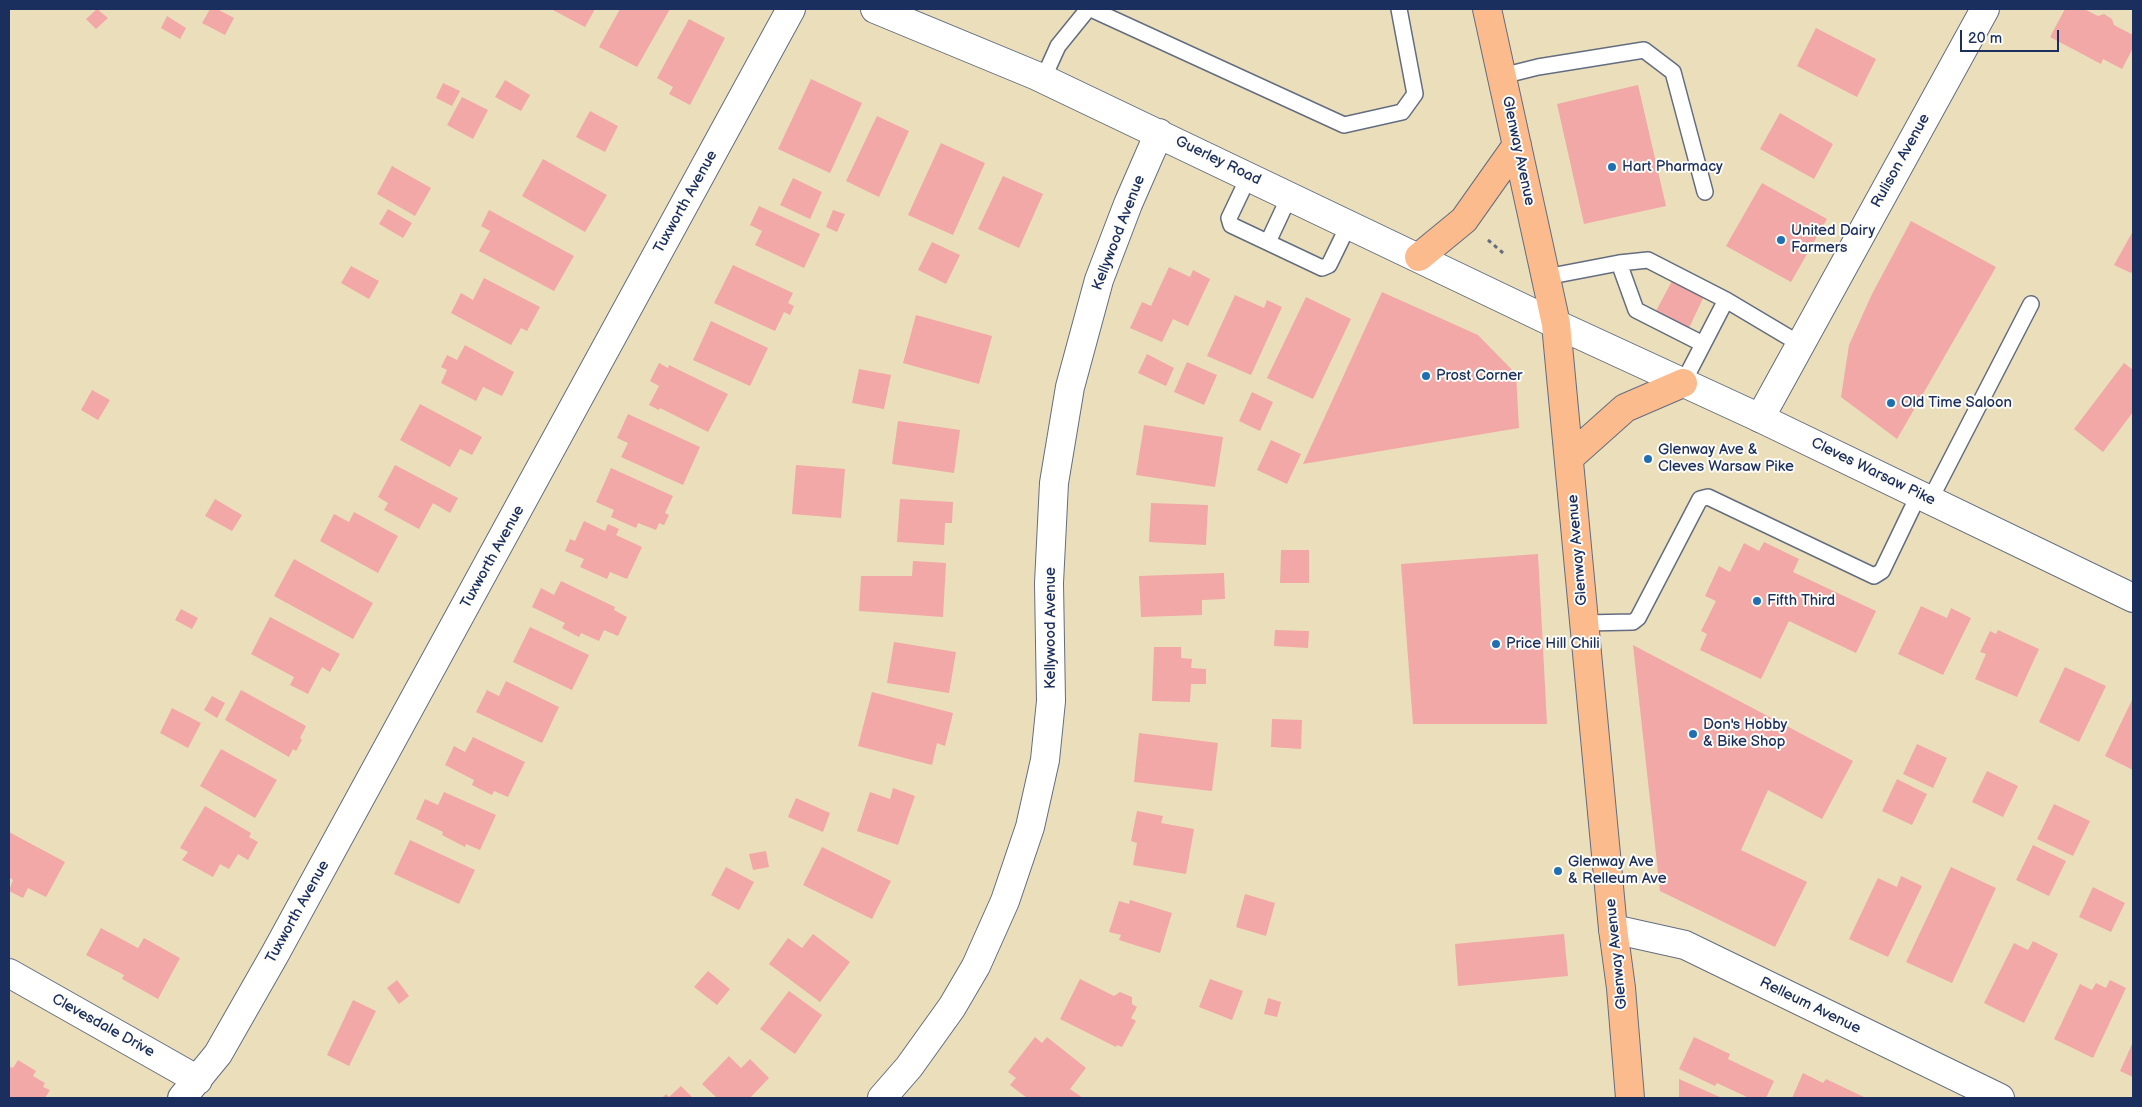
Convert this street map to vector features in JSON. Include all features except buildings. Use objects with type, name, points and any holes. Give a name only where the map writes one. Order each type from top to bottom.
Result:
[{"type":"main road","name":"Glenway Avenue","points":[[1487,9],[1556,324],[1621,988],[1630,1098]]},
{"type":"main road","points":[[1419,257],[1464,220],[1517,145]]},
{"type":"main road","points":[[1569,458],[1625,408],[1684,382]]},
{"type":"street","name":"Tuxworth Avenue","points":[[190,1089],[218,1054],[280,946],[791,9]]},
{"type":"street","name":"Guerley Road","points":[[875,9],[1043,79],[1250,176],[1556,324]]},
{"type":"street","name":"Rulison Avenue","points":[[1760,418],[1985,9]]},
{"type":"street","name":"Kellywood Avenue","points":[[882,1098],[909,1067],[952,1007],[976,966],[1005,901],[1030,827],[1045,760],[1051,701],[1050,584],[1054,483],[1070,387],[1099,280],[1128,204],[1159,133]]},
{"type":"street","name":"Cleves Warsaw Pike","points":[[1556,324],[1760,418],[2133,598]]},
{"type":"street","name":"Relleum Avenue","points":[[1614,929],[1685,946],[2000,1098]]},
{"type":"street","name":"Clevesdale Drive","points":[[9,973],[190,1089]]},
{"type":"lane","points":[[1043,79],[1058,46],[1089,9],[1344,126],[1402,112],[1415,94],[1399,9]]},
{"type":"lane","points":[[1502,76],[1538,67],[1644,50],[1673,72],[1705,192]]},
{"type":"lane","points":[[1250,176],[1229,218],[1231,226],[1322,268],[1329,265],[1349,224]]},
{"type":"lane","points":[[1268,242],[1290,196]]},
{"type":"lane","points":[[1546,277],[1620,263],[1648,260],[1726,300],[1800,344]]},
{"type":"lane","points":[[1620,263],[1636,310],[1703,344]]},
{"type":"lane","points":[[1684,382],[1726,300]]},
{"type":"lane","points":[[1585,623],[1633,622],[1638,618],[1700,499],[1708,497],[1874,576],[1882,571],[2031,304]]},
{"type":"path","points":[[1501,255],[1504,250]]},
{"type":"place","name":"Hart Pharmacy","points":[[1612,167]]},
{"type":"place","name":"United Dairy Farmers","points":[[1781,240]]},
{"type":"place","name":"Prost Corner","points":[[1426,376]]},
{"type":"place","name":"Old Time Saloon","points":[[1891,403]]},
{"type":"place","name":"Glenway Ave & Cleves Warsaw Pike","points":[[1648,459]]},
{"type":"place","name":"Fifth Third","points":[[1757,601]]},
{"type":"place","name":"Price Hill Chili","points":[[1496,644]]},
{"type":"place","name":"Don's Hobby & Bike Shop","points":[[1693,734]]},
{"type":"place","name":"Glenway Ave & Relleum Ave","points":[[1558,871]]}]
